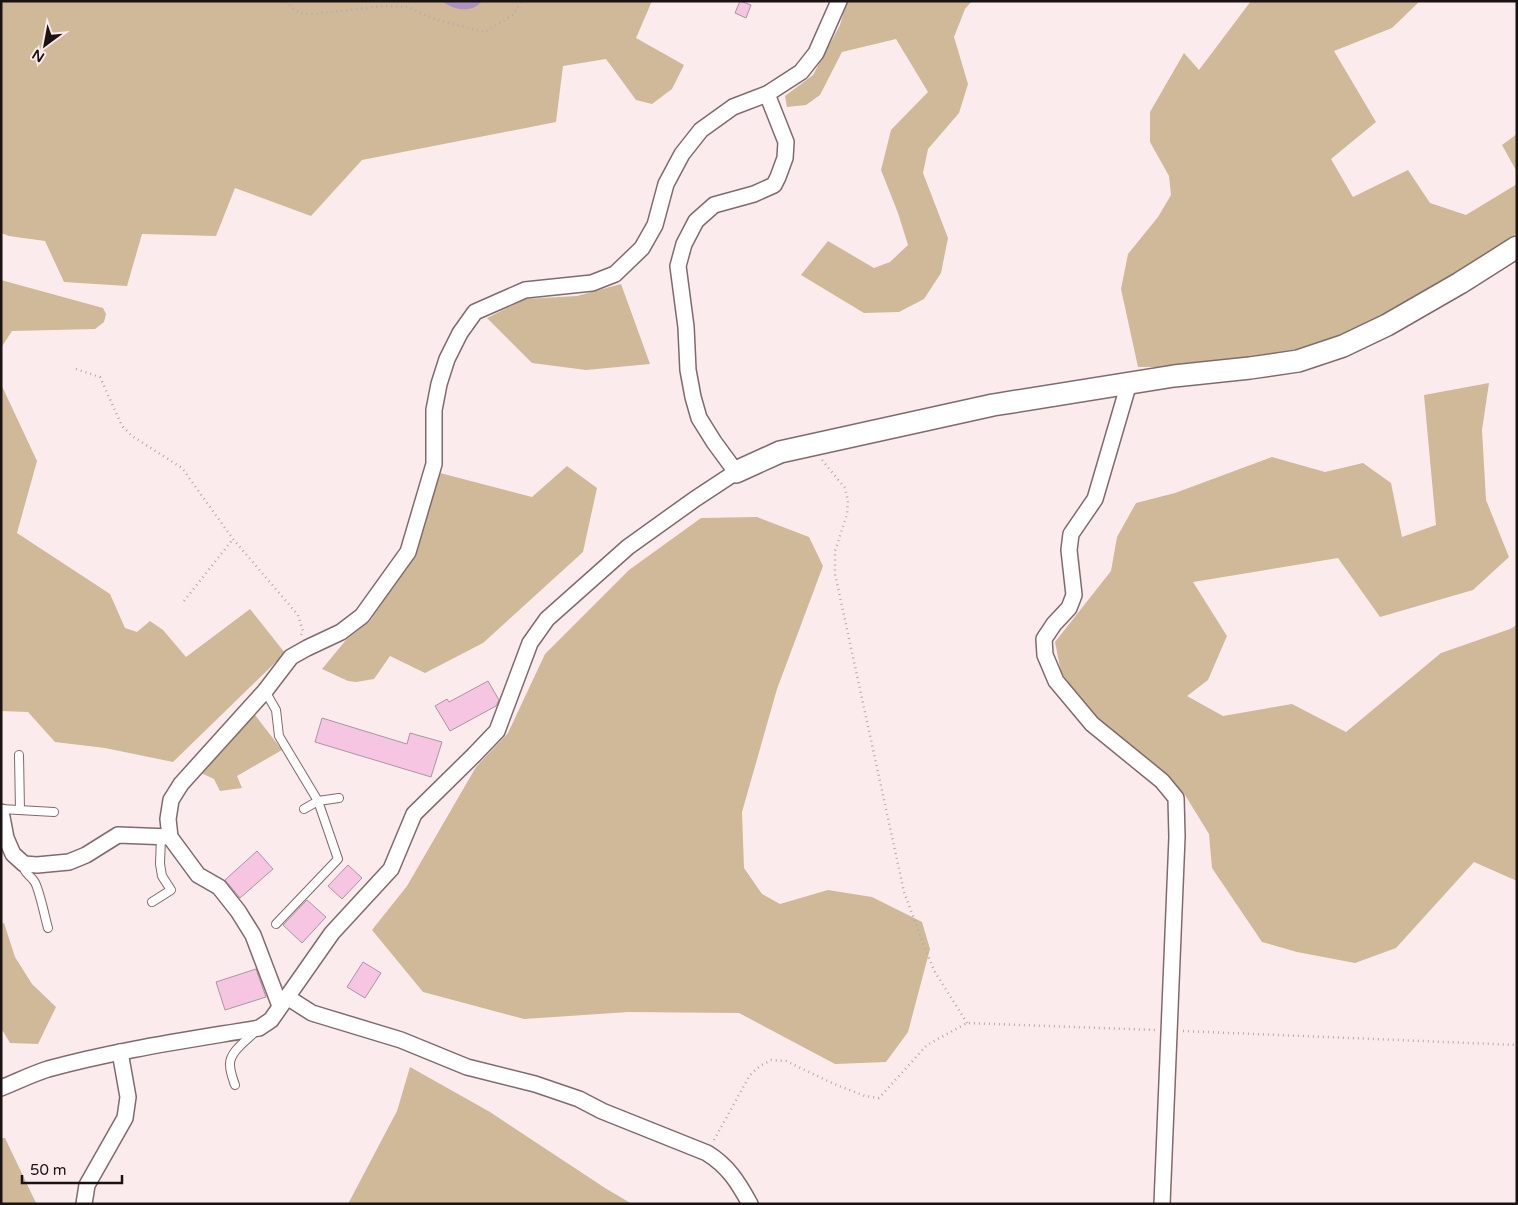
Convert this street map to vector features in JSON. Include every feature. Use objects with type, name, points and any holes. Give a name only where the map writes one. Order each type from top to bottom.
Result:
[{"type":"street","points":[[165,837],[171,800],[181,784],[265,691],[291,657],[341,632],[362,616],[408,552],[434,464],[434,410],[439,384],[447,360],[460,333],[475,312],[525,290],[592,284],[615,274],[642,248],[654,225],[666,184],[682,154],[702,130],[733,107],[767,94],[802,72],[816,53],[839,1]]},
{"type":"street","points":[[736,472],[714,442],[699,418],[697,411],[688,370],[686,328],[678,266],[684,244],[696,221],[714,205],[754,194],[774,185],[784,158],[786,142],[767,94]]},
{"type":"street","points":[[1,1088],[45,1070],[120,1052],[258,1028],[271,1020],[332,933],[391,869],[414,814],[497,731],[530,643],[547,618],[628,547],[695,498],[736,472],[780,452],[993,405],[1174,376],[1298,361],[1343,346],[1387,325],[1460,283],[1517,247]]},
{"type":"street","points":[[1129,383],[1095,499],[1071,534],[1069,550],[1074,595],[1069,608],[1054,624],[1044,640],[1044,655],[1056,681],[1092,724],[1162,781],[1176,798],[1177,837],[1162,1204]]},
{"type":"street","points":[[1,811],[6,838],[13,854],[24,864],[36,865],[69,862],[86,855],[118,835],[165,837],[198,875],[219,887],[238,911],[253,935],[284,1002],[312,1013],[401,1040],[467,1068],[535,1084],[570,1096],[602,1111],[707,1152],[720,1160],[730,1172],[750,1204]]},
{"type":"street","points":[[84,1204],[88,1184],[125,1118],[128,1097],[120,1052]]},
{"type":"lane","points":[[265,691],[276,710],[279,736],[318,801],[338,859],[276,924]]},
{"type":"lane","points":[[19,755],[20,810]]},
{"type":"lane","points":[[304,810],[318,801],[339,798]]},
{"type":"lane","points":[[1,811],[54,812]]},
{"type":"lane","points":[[152,902],[171,890],[162,876],[160,864],[165,837]]},
{"type":"lane","points":[[24,864],[25,872],[35,881],[48,928]]},
{"type":"lane","points":[[235,1085],[229,1064],[236,1050],[258,1028]]},
{"type":"path","points":[[286,1],[300,14],[386,6],[408,7],[437,20],[485,32],[514,14],[522,1]]},
{"type":"path","points":[[76,369],[100,377],[122,426],[132,436],[182,468],[233,539],[298,615],[303,631],[291,657]]},
{"type":"path","points":[[811,446],[845,488],[848,501],[847,514],[835,551],[835,574],[904,892],[936,972],[967,1023]]},
{"type":"path","points":[[184,601],[233,539]]},
{"type":"path","points":[[707,1152],[750,1075],[760,1066],[771,1060],[786,1061],[834,1084],[865,1096],[879,1098],[927,1045],[967,1023],[1517,1045]]},
{"type":"shaded area","points":[[1,1],[652,1],[636,38],[684,65],[672,89],[652,104],[636,100],[606,59],[563,66],[556,122],[362,160],[311,216],[235,188],[216,236],[142,234],[127,286],[64,282],[45,241],[9,236],[1,233]]},
{"type":"shaded area","points":[[442,1],[482,1],[473,8],[462,9],[451,7]]},
{"type":"shaded area","points":[[847,1],[972,1],[965,9],[954,37],[968,84],[959,113],[928,149],[923,173],[948,238],[941,273],[924,299],[899,312],[864,313],[801,275],[828,241],[874,268],[890,262],[908,245],[881,170],[891,130],[928,92],[896,39],[842,52],[820,95],[806,105],[787,107],[785,96],[813,75],[840,25]]},
{"type":"shaded area","points":[[1251,1],[1420,1],[1392,28],[1334,51],[1376,122],[1331,159],[1353,197],[1408,170],[1430,203],[1466,215],[1517,184],[1517,233],[1401,308],[1346,333],[1290,351],[1204,367],[1138,367],[1121,289],[1128,254],[1158,217],[1171,195],[1169,176],[1150,142],[1150,112],[1184,53],[1199,70]]},
{"type":"shaded area","points":[[1517,134],[1517,172],[1502,145]]},
{"type":"shaded area","points":[[1,280],[103,308],[106,314],[104,322],[95,329],[12,331],[1,348]]},
{"type":"shaded area","points":[[621,284],[650,364],[586,370],[532,363],[487,318],[525,299],[577,296]]},
{"type":"shaded area","points":[[1489,383],[1482,430],[1486,500],[1509,557],[1473,590],[1380,617],[1338,558],[1193,582],[1227,636],[1208,680],[1187,696],[1223,716],[1292,704],[1346,732],[1441,653],[1517,625],[1517,881],[1474,862],[1396,948],[1355,963],[1297,952],[1262,942],[1212,868],[1209,834],[1185,795],[1135,748],[1090,714],[1061,672],[1055,642],[1111,571],[1117,537],[1136,503],[1175,493],[1272,457],[1325,472],[1363,463],[1391,483],[1402,537],[1436,525],[1424,395]]},
{"type":"shaded area","points":[[1,384],[37,461],[17,533],[110,594],[125,628],[137,632],[150,621],[163,630],[186,657],[250,609],[285,653],[173,762],[105,748],[55,742],[28,712],[1,711]]},
{"type":"shaded area","points":[[567,466],[597,488],[583,552],[483,643],[425,673],[390,656],[374,679],[356,682],[348,681],[322,669],[346,640],[369,622],[413,557],[440,473],[532,497]]},
{"type":"shaded area","points":[[757,517],[809,537],[823,566],[777,689],[742,812],[744,868],[762,894],[780,904],[828,890],[872,897],[922,922],[930,949],[908,1032],[886,1062],[835,1064],[739,1013],[629,1012],[524,1019],[423,992],[372,930],[407,886],[476,767],[508,733],[545,654],[629,570],[701,518]]},
{"type":"shaded area","points":[[255,715],[282,750],[237,776],[242,788],[220,791],[214,779],[199,772]]},
{"type":"shaded area","points":[[4,923],[15,957],[32,984],[56,1007],[38,1044],[10,1043],[1,1028],[1,924]]},
{"type":"shaded area","points":[[410,1067],[490,1112],[632,1204],[348,1204],[397,1111]]},
{"type":"shaded area","points":[[1,1138],[5,1138],[36,1203],[1,1204]]},
{"type":"building","points":[[740,1],[751,5],[746,18],[735,13]]},
{"type":"building","points":[[488,681],[499,700],[496,706],[450,731],[435,706],[447,699],[449,702]]},
{"type":"building","points":[[322,718],[407,744],[410,733],[442,742],[431,777],[315,742]]},
{"type":"building","points":[[257,851],[273,869],[240,898],[225,880]]},
{"type":"building","points":[[348,865],[362,878],[342,899],[328,886]]},
{"type":"building","points":[[307,900],[326,917],[302,943],[283,925]]},
{"type":"building","points":[[363,962],[381,973],[365,998],[347,987]]},
{"type":"building","points":[[256,969],[266,997],[225,1010],[216,982]]}]
